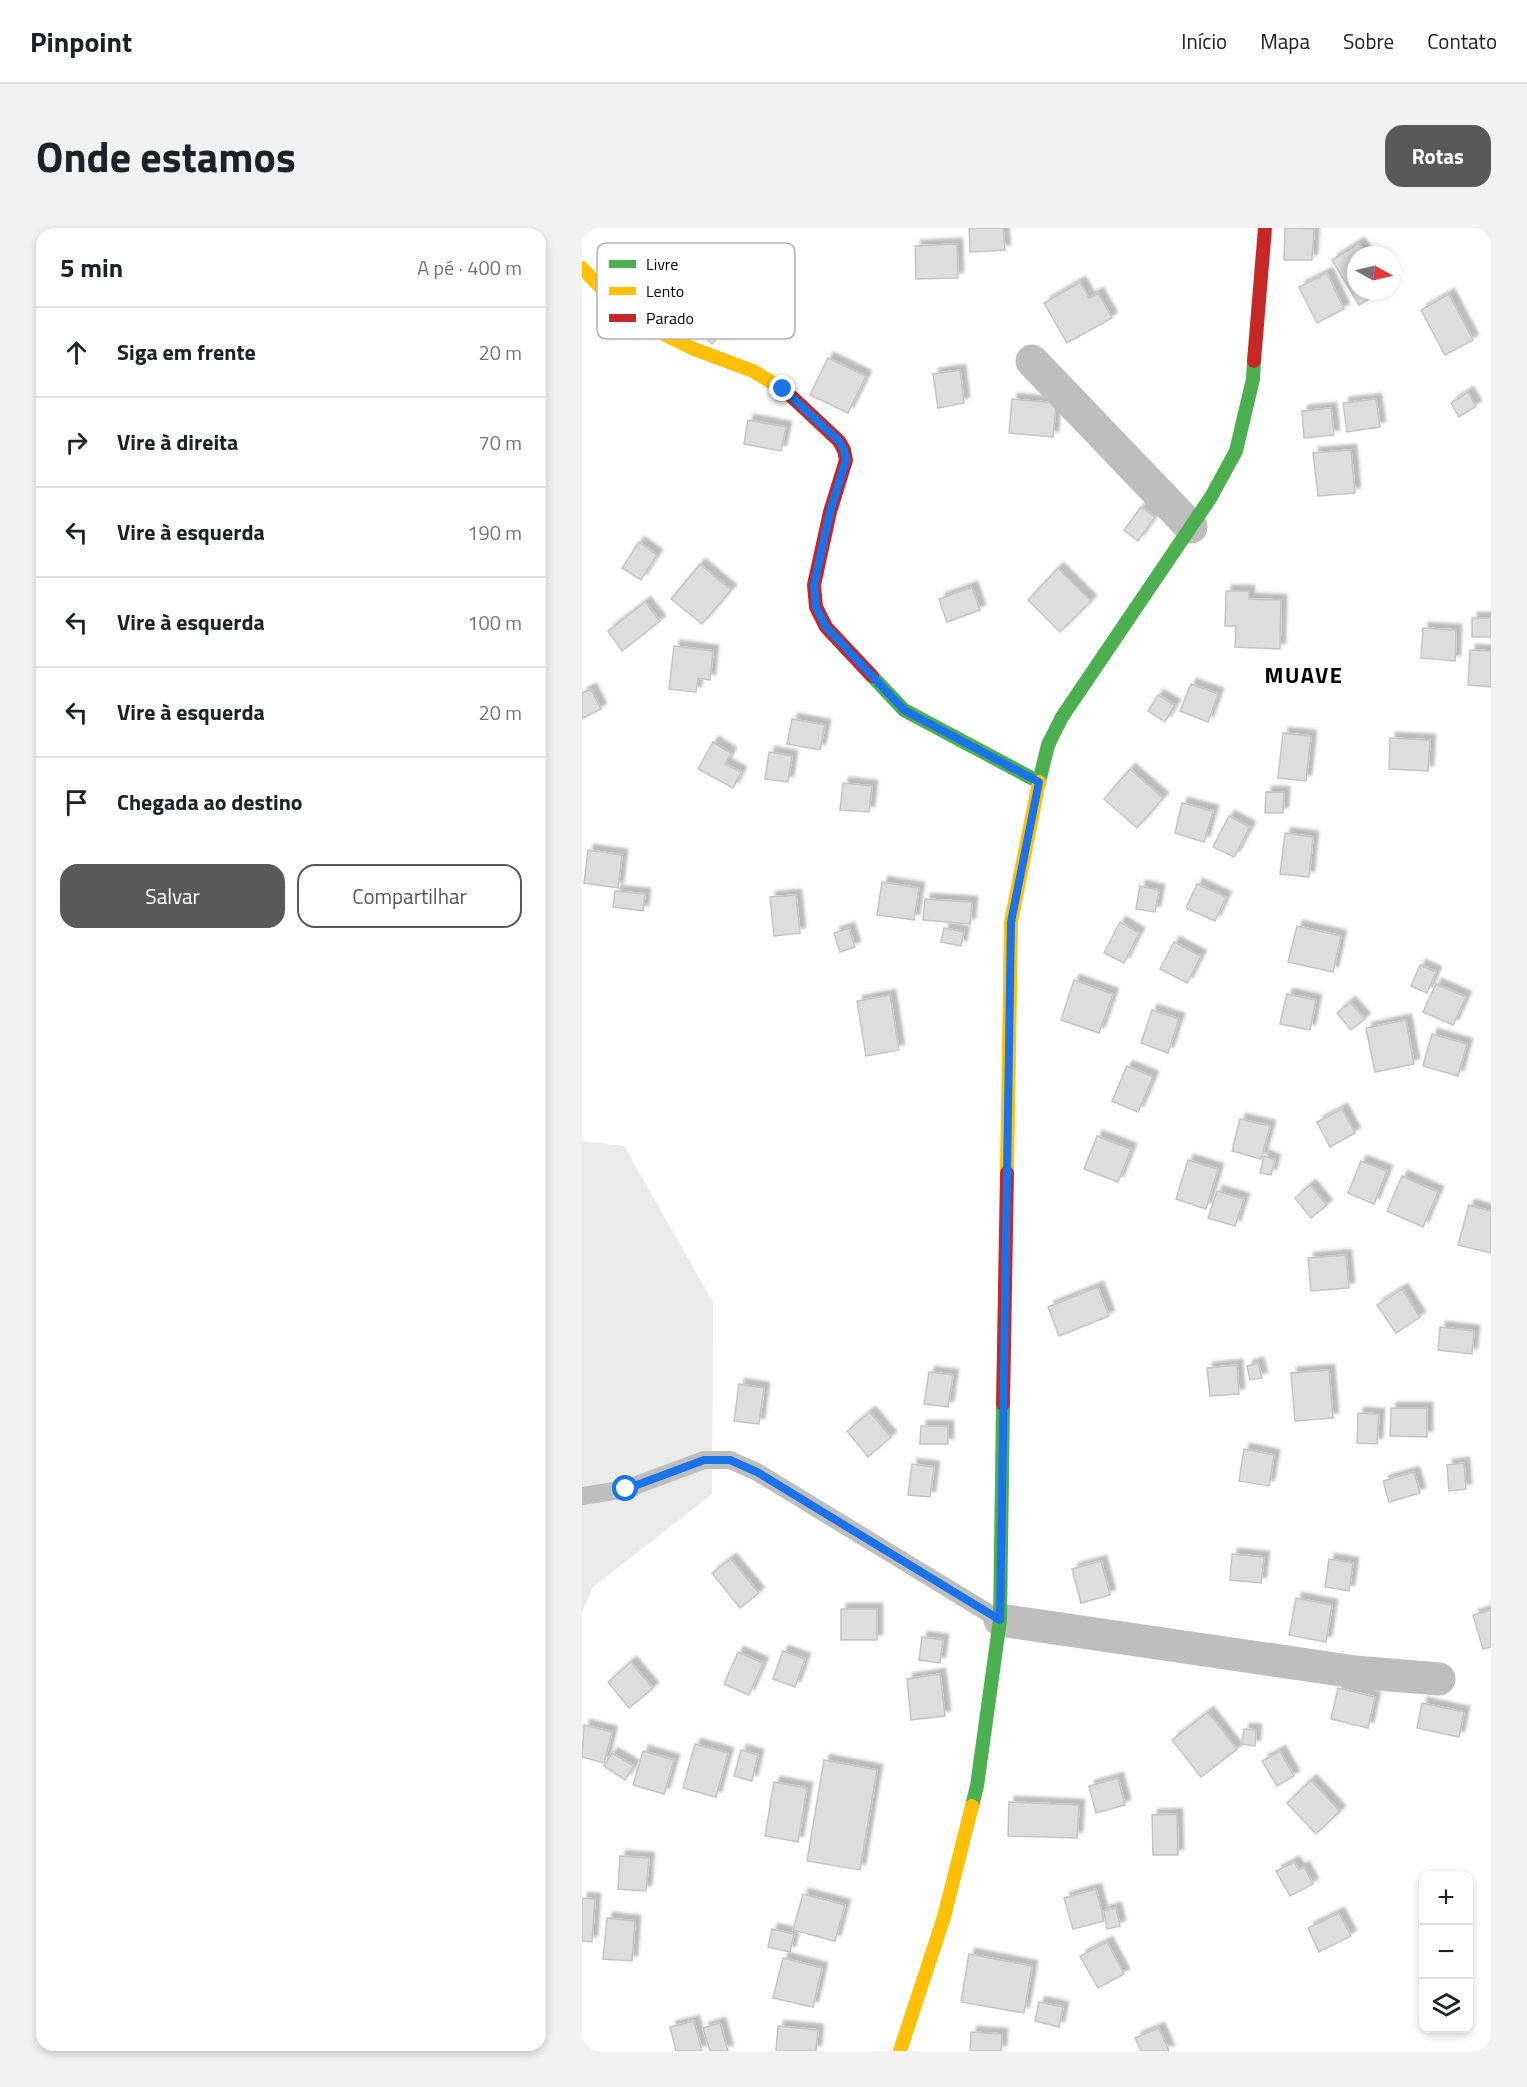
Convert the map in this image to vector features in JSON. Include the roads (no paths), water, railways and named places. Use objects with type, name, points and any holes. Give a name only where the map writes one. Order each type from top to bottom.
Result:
[{"type":"street","points":[[900,2051],[944,1917],[977,1786],[1000,1620],[1011,922],[1039,782],[1048,745],[1062,717],[1211,497],[1236,451],[1253,380],[1265,228]]},
{"type":"street","points":[[582,268],[597,283]]},
{"type":"street","points":[[676,339],[753,371],[783,389],[839,441],[844,450],[846,460],[830,512],[814,585],[816,607],[826,627],[904,710],[1039,782]]},
{"type":"street","points":[[1032,361],[1191,527]]},
{"type":"street","points":[[1000,1620],[1355,1672],[1439,1679]]},
{"type":"lane","points":[[582,1496],[626,1489],[704,1460],[730,1460],[757,1472],[1000,1620]]},
{"type":"district","name":"MUAVE","points":[[1304,675]]}]
